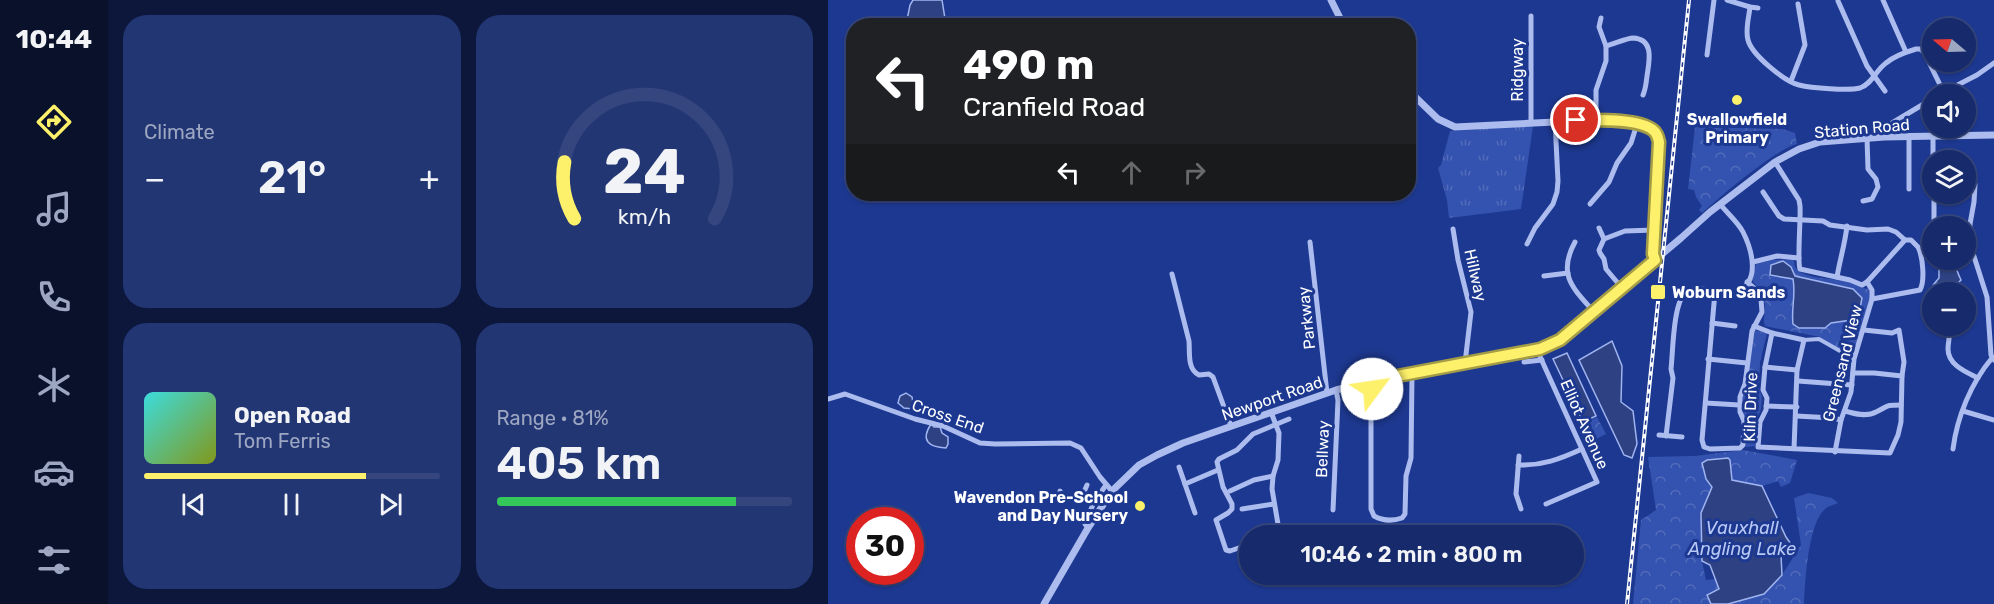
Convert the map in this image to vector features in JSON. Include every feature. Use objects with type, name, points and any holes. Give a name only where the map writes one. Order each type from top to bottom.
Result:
[{"type":"street","points":[[1331,0],[1340,18]]},
{"type":"street","points":[[1707,55],[1714,0]]},
{"type":"street","points":[[1726,0],[1758,8]]},
{"type":"street","points":[[1883,0],[1906,52]]},
{"type":"street","points":[[1838,2],[1867,66],[1885,91]]},
{"type":"street","points":[[1791,81],[1805,45],[1798,4]]},
{"type":"street","points":[[1750,7],[1747,36],[1752,48],[1778,73],[1799,85],[1854,90],[1863,87],[1886,63],[1916,49],[1924,52],[1938,84]]},
{"type":"street","name":"Ridgway","points":[[1531,16],[1531,123]]},
{"type":"street","points":[[1596,120],[1596,90],[1606,61],[1606,46],[1599,27],[1600,18]]},
{"type":"street","points":[[1644,42],[1647,34]]},
{"type":"street","points":[[1606,46],[1629,38],[1637,38],[1644,42],[1650,51],[1650,60],[1646,89],[1643,94]]},
{"type":"street","points":[[1960,84],[1994,63]]},
{"type":"street","points":[[1416,98],[1438,119],[1460,128],[1596,120],[1618,120],[1651,128],[1655,131],[1659,142],[1653,254],[1655,260]]},
{"type":"street","points":[[1884,137],[1887,126],[1922,105]]},
{"type":"street","points":[[1527,244],[1535,228],[1553,204],[1557,192],[1555,122]]},
{"type":"street","points":[[1590,204],[1609,182],[1617,163],[1631,143],[1637,124]]},
{"type":"street","name":"Station Road","points":[[1661,255],[1720,204],[1775,162],[1799,149],[1820,142],[1922,135]]},
{"type":"street","name":"Station Road","points":[[1976,135],[1994,135]]},
{"type":"street","points":[[1908,136],[1909,189]]},
{"type":"street","points":[[1863,201],[1872,199],[1878,187],[1876,179],[1868,169],[1867,138]]},
{"type":"street","points":[[1753,262],[1777,256],[1799,258],[1801,220],[1799,200],[1775,162]]},
{"type":"street","points":[[1763,192],[1779,216],[1784,219],[1822,221],[1830,225],[1867,230],[1888,229],[1896,232],[1905,240],[1911,240],[1918,247],[1921,261],[1922,286],[1920,290],[1872,299]]},
{"type":"street","points":[[1666,436],[1673,378],[1671,369],[1680,301],[1686,292],[1695,289],[1734,292],[1747,282],[1753,272],[1753,262],[1743,231],[1720,204]]},
{"type":"street","points":[[1953,449],[1957,428],[1972,386],[1993,359],[1987,297],[1971,247],[1970,224],[1973,204]]},
{"type":"street","points":[[1837,277],[1844,251],[1842,244],[1847,226]]},
{"type":"street","points":[[1599,228],[1604,240]]},
{"type":"street","name":"Hillway","points":[[1453,229],[1471,312],[1465,363]]},
{"type":"street","points":[[1622,288],[1606,269],[1600,253],[1599,250],[1604,240],[1624,231],[1654,230]]},
{"type":"street","points":[[1867,282],[1905,240]]},
{"type":"street","name":"Parkway","points":[[1310,242],[1327,393]]},
{"type":"street","points":[[1575,242],[1569,252],[1568,273],[1572,288],[1594,312]]},
{"type":"street","name":"Newport Road","points":[[1044,604],[1112,491],[1150,458],[1183,443],[1336,390],[1371,381],[1537,350],[1560,340],[1661,255]]},
{"type":"street","name":"Greensand View","points":[[1799,258],[1800,269],[1851,280],[1862,285],[1867,282],[1872,290],[1864,330],[1854,359],[1852,385],[1835,452]]},
{"type":"street","points":[[1544,276],[1568,273]]},
{"type":"street","points":[[1172,274],[1189,341],[1188,353],[1192,369],[1199,375],[1209,374],[1213,377],[1231,426]]},
{"type":"street","points":[[1715,292],[1702,440],[1704,447],[1710,449],[1740,448],[1743,445],[1744,421],[1740,412],[1740,397],[1745,384],[1752,331],[1762,312],[1761,298],[1747,282]]},
{"type":"street","points":[[1712,323],[1735,326]]},
{"type":"street","points":[[1755,326],[1772,333],[1804,340],[1819,339],[1854,359]]},
{"type":"street","points":[[1804,340],[1797,370],[1794,449],[1890,453],[1901,422],[1900,405],[1904,362],[1899,330],[1892,333],[1864,330]]},
{"type":"street","name":"Kiln Drive","points":[[1772,333],[1763,390],[1767,398],[1767,406],[1760,422],[1758,447],[1794,449]]},
{"type":"street","points":[[1951,336],[1948,347],[1953,363],[1978,378]]},
{"type":"street","name":"Elliot Avenue","points":[[1537,350],[1597,482],[1546,504]]},
{"type":"street","points":[[1708,359],[1746,363]]},
{"type":"street","points":[[1524,362],[1542,360]]},
{"type":"street","points":[[1765,367],[1797,370]]},
{"type":"street","points":[[1853,373],[1902,376]]},
{"type":"street","points":[[1371,381],[1371,509],[1374,516],[1381,520],[1397,520],[1405,514],[1406,476],[1411,458],[1412,374]]},
{"type":"street","points":[[1798,381],[1852,385]]},
{"type":"street","name":"Bellway","points":[[1333,510],[1338,400],[1336,390]]},
{"type":"street","name":"Cross End","points":[[828,399],[845,394],[943,426],[981,443],[1070,443],[1081,448],[1112,491]]},
{"type":"street","points":[[1706,403],[1739,405]]},
{"type":"street","points":[[1845,411],[1859,415],[1875,413],[1886,405],[1900,405]]},
{"type":"street","points":[[1767,406],[1797,407]]},
{"type":"street","points":[[1964,411],[1994,420]]},
{"type":"street","points":[[1271,412],[1279,433],[1278,460],[1272,489],[1278,525]]},
{"type":"street","points":[[1796,416],[1842,420]]},
{"type":"street","points":[[1237,509],[1223,487],[1216,463],[1218,459],[1237,450],[1253,434],[1289,419]]},
{"type":"street","points":[[1659,435],[1682,438]]},
{"type":"street","points":[[1518,465],[1536,465],[1557,461],[1582,449]]},
{"type":"street","points":[[1519,456],[1516,494],[1521,509]]},
{"type":"street","points":[[1179,467],[1195,513]]},
{"type":"street","points":[[1185,484],[1218,470]]},
{"type":"street","points":[[1230,491],[1254,480],[1273,476]]},
{"type":"street","points":[[1060,491],[1059,494],[1080,501],[1087,485]]},
{"type":"street","points":[[1088,528],[1085,524],[1094,502],[1106,485]]},
{"type":"street","points":[[1083,497],[1094,502]]},
{"type":"street","points":[[1239,548],[1226,550],[1216,520],[1237,509],[1274,504]]},
{"type":"green space","points":[[1533,126],[1521,209],[1449,218],[1447,200],[1438,168],[1441,165],[1450,131]]},
{"type":"green space","points":[[1695,127],[1783,129],[1795,133],[1797,144],[1762,164],[1702,213],[1699,210],[1702,206],[1694,190],[1688,189]]},
{"type":"green space","points":[[1701,170],[1708,171],[1705,190],[1695,185],[1695,182],[1699,181]]},
{"type":"green space","points":[[1794,259],[1796,268],[1805,274],[1847,281],[1869,289],[1871,293],[1862,329],[1851,358],[1820,337],[1765,326],[1764,299],[1752,280],[1756,264]]},
{"type":"green space","points":[[1754,330],[1767,333],[1760,362],[1759,388],[1762,397],[1757,419],[1755,446],[1746,447],[1740,399]]},
{"type":"green space","points":[[1597,417],[1606,434],[1590,442],[1581,425]]},
{"type":"green space","points":[[1743,450],[1797,460],[1790,483],[1781,487],[1778,481],[1762,486],[1732,480],[1728,458],[1707,460],[1712,487],[1701,513],[1702,561],[1706,580],[1715,579],[1719,590],[1707,595],[1711,604],[1633,604],[1641,520],[1656,510],[1648,457],[1695,456]]},
{"type":"green space","points":[[1808,493],[1832,498],[1838,503],[1825,509],[1819,516],[1815,527],[1808,553],[1804,604],[1728,604],[1764,594],[1782,575],[1801,545],[1794,498]]},
{"type":"water","points":[[913,0],[942,0],[945,18],[907,18]]},
{"type":"water","points":[[1783,261],[1791,267],[1795,276],[1853,289],[1862,298],[1858,319],[1831,323],[1825,328],[1799,328],[1793,324],[1793,279],[1770,275],[1771,265]]},
{"type":"water","points":[[1939,270],[1956,270],[1961,280],[1959,282],[1936,282],[1939,278]]},
{"type":"water","points":[[1612,341],[1622,366],[1621,402],[1633,411],[1637,444],[1632,458],[1624,455],[1579,360]]},
{"type":"water","points":[[1567,353],[1596,416],[1583,422],[1553,359]]},
{"type":"water","points":[[906,393],[912,397],[914,409],[904,408],[898,403],[900,396]]},
{"type":"water","points":[[931,424],[934,427],[940,427],[942,433],[948,437],[946,448],[935,446],[926,439]]},
{"type":"water","name":"Vauxhall Angling Lake","points":[[1728,458],[1732,480],[1762,486],[1791,544],[1781,555],[1782,575],[1764,594],[1728,604],[1711,604],[1707,595],[1719,589],[1710,565],[1702,561],[1701,513],[1712,487],[1706,479],[1702,463],[1707,460]]},
{"type":"railway","points":[[1627,604],[1689,0]]},
{"type":"place","name":"Swallowfield Primary","points":[[1737,100]]},
{"type":"place","name":"Woburn Sands","points":[[1658,292]]},
{"type":"place","name":"Wavendon Pre-School and Day Nursery","points":[[1140,506]]},
{"type":"route","points":[[1372,389],[1371,381],[1540,349],[1560,340],[1655,260],[1653,254],[1659,142],[1655,131],[1645,126],[1618,120],[1576,120]]}]
